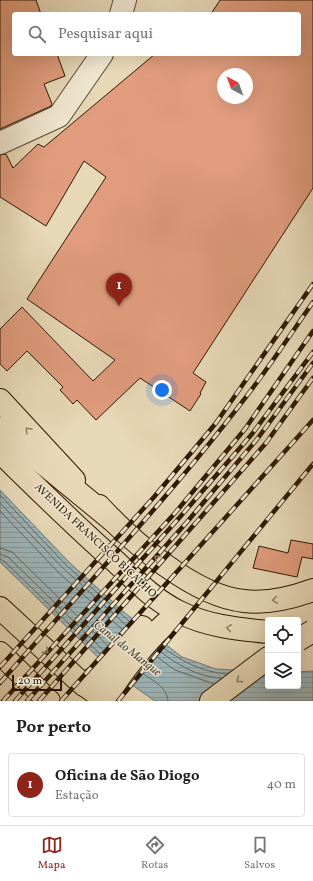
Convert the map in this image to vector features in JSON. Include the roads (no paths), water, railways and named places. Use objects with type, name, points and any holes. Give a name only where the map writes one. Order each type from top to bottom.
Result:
[{"type":"main road","points":[[0,400],[112,520]]},
{"type":"main road","points":[[0,428],[112,520],[137,543],[172,569],[204,589],[244,601],[266,601],[291,598],[313,590]]},
{"type":"main road","name":"AVENIDA FRANCISCO BICALHO","points":[[0,452],[75,526],[156,599],[164,615],[223,627],[265,632]]},
{"type":"main road","points":[[0,608],[84,685],[106,701],[110,689],[112,673]]},
{"type":"main road","points":[[84,685],[96,678],[112,673],[164,615]]},
{"type":"main road","points":[[301,632],[313,631]]},
{"type":"main road","points":[[301,638],[313,631]]},
{"type":"main road","points":[[0,653],[46,700]]},
{"type":"main road","points":[[211,701],[265,660]]},
{"type":"lane","points":[[122,12],[125,0]]},
{"type":"lane","points":[[0,143],[59,116],[101,56]]},
{"type":"water","name":"Canal do Mangue","points":[[0,490],[69,562],[125,613],[182,657],[216,669],[265,672],[265,689],[301,689],[301,672],[313,671],[313,701],[155,701],[112,671],[0,562]]},
{"type":"railway","points":[[0,667],[154,497],[216,423],[313,284]]},
{"type":"railway","points":[[0,683],[132,535],[197,459],[258,381],[313,302]]},
{"type":"railway","points":[[3,701],[175,513],[245,429],[313,331]]},
{"type":"railway","points":[[15,701],[180,517],[252,434],[313,352]]},
{"type":"railway","points":[[27,701],[187,522],[258,438],[313,363]]},
{"type":"railway","points":[[39,701],[266,443],[313,378]]},
{"type":"railway","points":[[61,701],[313,420]]},
{"type":"railway","points":[[118,701],[313,464]]},
{"type":"place","name":"Oficina de São Diogo","points":[[119,306]]}]
